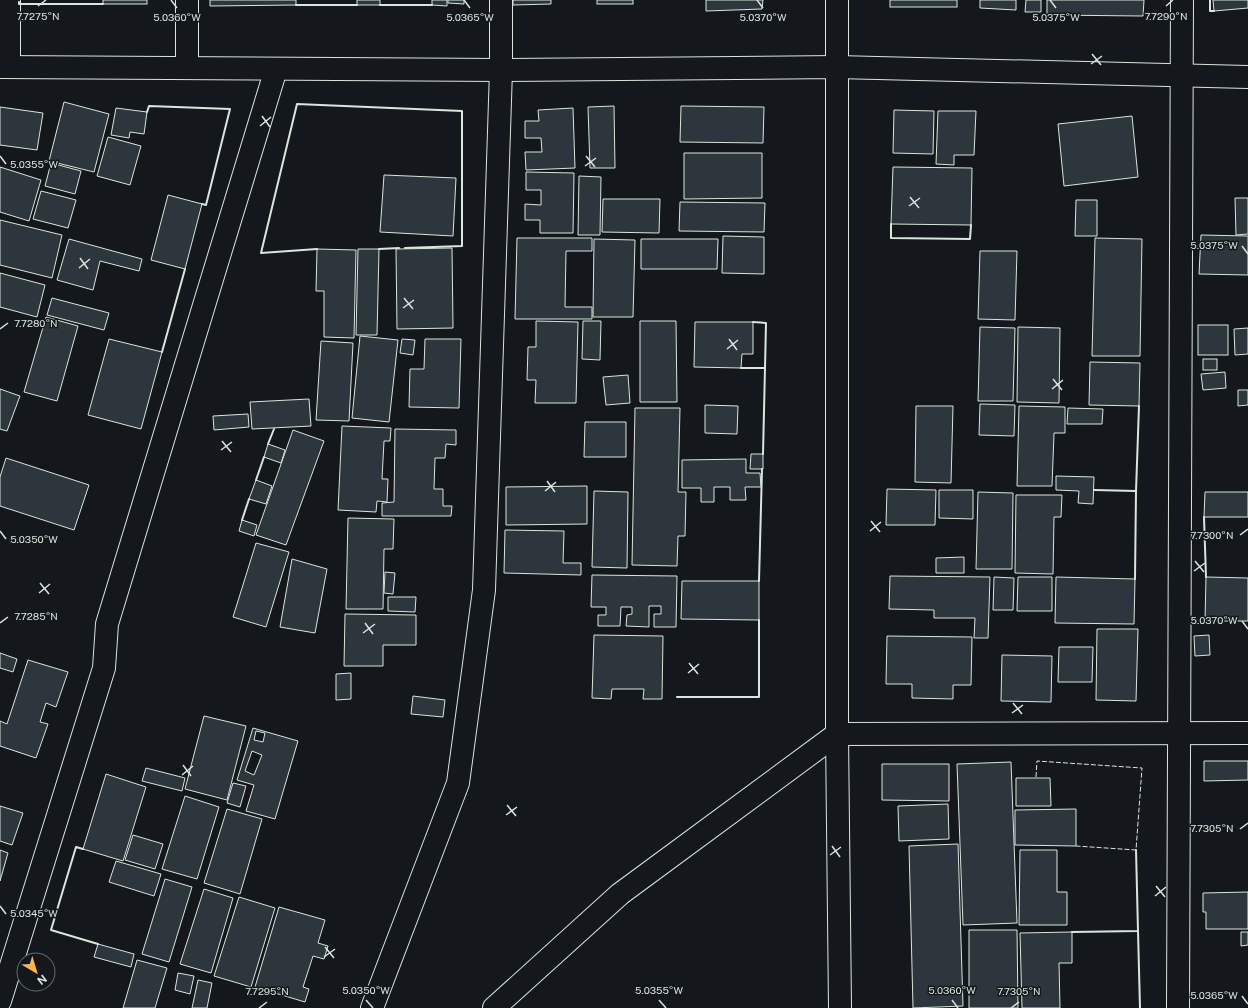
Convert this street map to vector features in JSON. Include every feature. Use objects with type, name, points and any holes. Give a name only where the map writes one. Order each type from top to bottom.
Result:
[{"type":"street","points":[[9,0],[5,67],[501,70],[837,67],[1248,77]]},
{"type":"street","points":[[186,68],[188,0]]},
{"type":"street","points":[[372,1008],[458,783],[484,590],[501,70],[501,0]]},
{"type":"street","points":[[837,0],[837,734],[840,1008]]},
{"type":"street","points":[[1178,1008],[1182,0]]},
{"type":"street","points":[[0,1001],[104,668],[108,624],[276,69]]},
{"type":"street","points":[[494,1008],[620,894],[837,734],[1248,734]]},
{"type":"building","points":[[103,0],[147,0],[147,4],[103,4]]},
{"type":"building","points":[[210,0],[296,0],[296,5],[210,6]]},
{"type":"building","points":[[357,0],[380,0],[380,5],[357,5]]},
{"type":"building","points":[[432,0],[447,0],[447,6],[432,5]]},
{"type":"building","points":[[448,0],[464,0],[464,4],[448,3]]},
{"type":"building","points":[[513,0],[551,0],[551,4],[513,5]]},
{"type":"building","points":[[597,0],[633,0],[633,4],[597,4]]},
{"type":"building","points":[[706,0],[763,0],[762,9],[706,11]]},
{"type":"building","points":[[890,0],[957,0],[957,7],[890,7]]},
{"type":"building","points":[[980,0],[1016,0],[1016,10],[980,8]]},
{"type":"building","points":[[1026,0],[1041,0],[1041,12],[1025,12]]},
{"type":"building","points":[[1047,0],[1144,0],[1143,16],[1047,15]]},
{"type":"building","points":[[1213,0],[1248,0],[1248,8],[1214,11]]},
{"type":"building","points":[[64,102],[109,114],[94,172],[49,161]]},
{"type":"building","points":[[614,106],[615,168],[590,168],[588,107]]},
{"type":"building","points":[[681,106],[764,107],[763,143],[680,142]]},
{"type":"building","points":[[0,107],[43,113],[37,150],[0,145]]},
{"type":"building","points":[[116,108],[147,112],[144,134],[130,132],[129,138],[111,135]]},
{"type":"building","points":[[573,108],[575,168],[526,170],[525,152],[542,152],[541,138],[525,138],[525,121],[539,121],[538,110]]},
{"type":"building","points":[[894,110],[934,111],[933,154],[893,153]]},
{"type":"building","points":[[938,111],[976,111],[974,155],[954,155],[954,165],[936,164]]},
{"type":"building","points":[[1132,116],[1138,177],[1064,186],[1058,124]]},
{"type":"building","points":[[108,137],[141,146],[130,185],[97,176]]},
{"type":"building","points":[[684,153],[762,153],[762,198],[684,199]]},
{"type":"building","points":[[51,163],[81,171],[75,194],[45,186]]},
{"type":"building","points":[[0,167],[41,180],[29,221],[0,212]]},
{"type":"building","points":[[893,167],[972,168],[971,225],[891,224]]},
{"type":"building","points":[[526,172],[574,173],[573,233],[540,233],[540,220],[525,220],[525,204],[541,205],[541,190],[526,190]]},
{"type":"building","points":[[384,175],[456,178],[453,236],[380,232]]},
{"type":"building","points":[[579,176],[601,177],[600,235],[578,235]]},
{"type":"building","points":[[41,191],[76,200],[68,228],[33,219]]},
{"type":"building","points":[[168,195],[202,204],[185,269],[151,260]]},
{"type":"building","points":[[1235,198],[1248,198],[1248,234],[1236,235]]},
{"type":"building","points":[[603,199],[660,199],[659,233],[602,232]]},
{"type":"building","points":[[1076,200],[1097,200],[1097,236],[1075,236]]},
{"type":"building","points":[[680,202],[765,203],[764,232],[679,231]]},
{"type":"building","points":[[0,220],[62,235],[52,278],[0,265]]},
{"type":"building","points":[[1201,235],[1248,236],[1248,275],[1199,274]]},
{"type":"building","points":[[723,236],[764,237],[764,274],[722,273]]},
{"type":"building","points":[[517,238],[592,238],[592,251],[566,251],[565,307],[592,307],[592,319],[515,319]]},
{"type":"building","points":[[1095,238],[1142,239],[1140,356],[1092,356]]},
{"type":"building","points":[[69,239],[142,259],[139,271],[100,261],[93,290],[57,280]]},
{"type":"building","points":[[594,239],[635,240],[633,317],[593,317]]},
{"type":"building","points":[[641,239],[718,239],[717,269],[641,269]]},
{"type":"building","points":[[452,248],[453,328],[397,329],[396,249]]},
{"type":"building","points":[[317,249],[356,250],[354,338],[324,337],[324,291],[316,291]]},
{"type":"building","points":[[358,249],[379,249],[377,335],[356,335]]},
{"type":"building","points":[[980,251],[1017,251],[1015,320],[978,319]]},
{"type":"building","points":[[0,273],[45,285],[37,317],[0,307]]},
{"type":"building","points":[[52,298],[109,313],[104,330],[47,315]]},
{"type":"building","points":[[46,317],[78,326],[57,401],[24,392]]},
{"type":"building","points":[[536,321],[578,322],[576,403],[535,403],[536,380],[527,380],[528,347],[536,347]]},
{"type":"building","points":[[583,321],[601,321],[600,360],[582,359]]},
{"type":"building","points":[[640,321],[676,321],[677,402],[640,402]]},
{"type":"building","points":[[695,322],[753,322],[753,354],[742,354],[741,368],[694,367]]},
{"type":"building","points":[[1198,325],[1228,325],[1228,355],[1198,355]]},
{"type":"building","points":[[980,327],[1015,328],[1013,401],[978,401]]},
{"type":"building","points":[[1018,327],[1060,328],[1059,403],[1017,402]]},
{"type":"building","points":[[1248,328],[1248,354],[1235,355],[1234,329]]},
{"type":"building","points":[[360,336],[398,340],[389,422],[352,418]]},
{"type":"building","points":[[109,339],[162,352],[141,429],[88,415]]},
{"type":"building","points":[[402,339],[415,340],[413,355],[400,353]]},
{"type":"building","points":[[425,339],[461,339],[459,408],[409,407],[410,369],[424,369]]},
{"type":"building","points":[[321,341],[353,343],[349,421],[316,420]]},
{"type":"building","points":[[1203,359],[1217,359],[1217,370],[1203,370]]},
{"type":"building","points":[[1090,362],[1140,363],[1139,406],[1089,405]]},
{"type":"building","points":[[1225,372],[1226,388],[1203,390],[1201,374]]},
{"type":"building","points":[[628,375],[630,403],[606,405],[603,377]]},
{"type":"building","points":[[0,389],[20,396],[7,431],[0,429]]},
{"type":"building","points":[[1238,390],[1248,390],[1248,405],[1238,406]]},
{"type":"building","points":[[309,399],[311,426],[252,429],[250,402]]},
{"type":"building","points":[[980,404],[1015,405],[1014,436],[979,435]]},
{"type":"building","points":[[705,405],[738,406],[737,434],[705,433]]},
{"type":"building","points":[[916,406],[953,406],[951,483],[915,482]]},
{"type":"building","points":[[1019,406],[1065,407],[1065,433],[1054,433],[1052,486],[1017,486]]},
{"type":"building","points":[[635,408],[680,408],[678,492],[686,492],[685,536],[678,536],[677,566],[632,565]]},
{"type":"building","points":[[1068,408],[1103,409],[1102,424],[1067,424]]},
{"type":"building","points":[[248,414],[249,427],[214,430],[213,416]]},
{"type":"building","points":[[585,422],[626,422],[626,457],[584,457]]},
{"type":"building","points":[[342,426],[391,428],[390,441],[384,441],[382,479],[388,479],[387,502],[377,501],[376,512],[338,510]]},
{"type":"building","points":[[395,429],[456,430],[456,445],[446,444],[445,458],[435,458],[434,489],[443,489],[443,506],[452,506],[451,516],[382,516],[382,503],[394,502]]},
{"type":"building","points":[[293,430],[324,441],[286,545],[256,535]]},
{"type":"building","points":[[268,444],[285,450],[281,463],[264,457]]},
{"type":"building","points":[[751,454],[763,454],[763,469],[750,469]]},
{"type":"building","points":[[6,458],[89,485],[74,530],[0,506],[0,477]]},
{"type":"building","points":[[746,459],[746,473],[760,473],[761,487],[745,487],[746,500],[730,500],[730,487],[714,487],[714,502],[701,502],[701,488],[682,488],[682,460]]},
{"type":"building","points":[[1056,476],[1094,477],[1093,504],[1078,503],[1079,491],[1056,490]]},
{"type":"building","points":[[256,480],[272,486],[266,504],[249,499]]},
{"type":"building","points":[[587,486],[587,524],[506,525],[506,487]]},
{"type":"building","points":[[887,489],[936,490],[935,525],[886,525]]},
{"type":"building","points":[[939,490],[973,490],[973,519],[939,518]]},
{"type":"building","points":[[594,491],[628,492],[627,568],[592,567]]},
{"type":"building","points":[[978,492],[1013,493],[1012,569],[976,569]]},
{"type":"building","points":[[1205,492],[1248,492],[1248,517],[1204,517]]},
{"type":"building","points":[[1016,495],[1062,495],[1061,517],[1054,517],[1053,574],[1015,573]]},
{"type":"building","points":[[348,518],[394,519],[393,549],[384,549],[383,609],[346,609]]},
{"type":"building","points":[[242,520],[257,525],[254,536],[239,531]]},
{"type":"building","points":[[505,530],[564,531],[563,563],[581,563],[581,575],[504,573]]},
{"type":"building","points":[[256,543],[289,552],[266,627],[233,617]]},
{"type":"building","points":[[964,557],[964,573],[936,573],[936,558]]},
{"type":"building","points":[[292,559],[327,569],[315,633],[280,627]]},
{"type":"building","points":[[385,572],[395,573],[393,594],[384,593]]},
{"type":"building","points":[[592,575],[677,576],[676,627],[654,627],[654,614],[661,614],[661,606],[649,606],[649,627],[626,626],[627,615],[632,614],[632,607],[621,607],[620,626],[598,626],[598,615],[606,615],[606,607],[591,607]]},
{"type":"building","points":[[890,576],[990,577],[988,638],[974,638],[975,618],[934,618],[934,610],[889,609]]},
{"type":"building","points":[[994,577],[1014,578],[1013,610],[993,610]]},
{"type":"building","points":[[1018,577],[1052,577],[1052,611],[1017,611]]},
{"type":"building","points":[[1056,577],[1135,579],[1134,624],[1055,623]]},
{"type":"building","points":[[1206,577],[1248,578],[1248,621],[1205,621]]},
{"type":"building","points":[[682,581],[759,581],[759,620],[681,619]]},
{"type":"building","points":[[388,597],[416,597],[415,612],[388,611]]},
{"type":"building","points":[[345,614],[416,615],[416,645],[383,645],[383,666],[344,666]]},
{"type":"building","points":[[1097,629],[1138,629],[1136,701],[1096,700]]},
{"type":"building","points":[[594,635],[663,636],[662,699],[643,699],[644,689],[612,689],[611,699],[592,698]]},
{"type":"building","points":[[1209,635],[1210,655],[1195,656],[1194,636]]},
{"type":"building","points":[[887,636],[972,637],[971,685],[953,685],[953,699],[912,698],[912,684],[886,684]]},
{"type":"building","points":[[1059,647],[1093,647],[1092,682],[1058,682]]},
{"type":"building","points":[[0,653],[17,659],[13,672],[0,668]]},
{"type":"building","points":[[1002,655],[1052,656],[1051,702],[1001,701]]},
{"type":"building","points":[[28,660],[68,672],[56,707],[46,703],[40,722],[48,724],[36,758],[0,746],[0,721],[7,724]]},
{"type":"building","points":[[351,673],[351,699],[336,700],[336,674]]},
{"type":"building","points":[[413,696],[445,700],[443,717],[411,714]]},
{"type":"building","points":[[204,716],[246,726],[227,800],[185,789]]},
{"type":"building","points":[[253,728],[298,741],[275,819],[246,811],[254,785],[237,780]],"holes":[[[256,731],[265,733],[263,742],[254,740]],[[252,751],[262,755],[254,775],[245,771]]]},
{"type":"building","points":[[1204,761],[1248,761],[1248,780],[1204,781]]},
{"type":"building","points":[[1011,762],[1017,923],[963,925],[957,764]]},
{"type":"building","points":[[882,764],[949,764],[949,801],[882,800]]},
{"type":"building","points":[[146,768],[185,778],[182,791],[142,781]]},
{"type":"building","points":[[106,774],[146,787],[123,861],[83,849]]},
{"type":"building","points":[[1016,778],[1050,778],[1051,806],[1016,806]]},
{"type":"building","points":[[233,783],[246,786],[240,807],[227,803]]},
{"type":"building","points":[[185,796],[219,807],[197,879],[162,869]]},
{"type":"building","points":[[948,804],[949,839],[899,841],[898,806]]},
{"type":"building","points":[[0,806],[23,813],[12,845],[0,841]]},
{"type":"building","points":[[227,809],[262,819],[240,894],[204,883]]},
{"type":"building","points":[[1076,809],[1076,846],[1015,845],[1015,810]]},
{"type":"building","points":[[133,835],[163,844],[155,869],[125,860]]},
{"type":"building","points":[[958,844],[963,1006],[913,1008],[909,846]]},
{"type":"building","points":[[0,850],[8,853],[0,881]]},
{"type":"building","points":[[1020,850],[1057,850],[1057,892],[1067,892],[1067,925],[1019,925]]},
{"type":"building","points":[[116,861],[161,874],[154,896],[109,882]]},
{"type":"building","points":[[165,879],[192,887],[169,962],[142,954]]},
{"type":"building","points":[[204,889],[233,898],[211,973],[180,964]]},
{"type":"building","points":[[1248,892],[1248,929],[1206,929],[1206,912],[1203,912],[1203,893]]},
{"type":"building","points":[[239,897],[275,908],[251,987],[214,976]]},
{"type":"building","points":[[279,907],[325,920],[318,943],[328,946],[324,959],[313,956],[303,987],[309,989],[305,1002],[255,987]]},
{"type":"building","points":[[969,930],[1017,930],[1018,1008],[969,1008]]},
{"type":"building","points":[[1072,932],[1072,963],[1059,963],[1060,1008],[1022,1008],[1020,933]]},
{"type":"building","points":[[1241,932],[1248,932],[1248,945],[1241,946]]},
{"type":"building","points":[[98,944],[134,954],[131,967],[94,957]]},
{"type":"building","points":[[137,960],[167,968],[155,1008],[123,1008]]},
{"type":"building","points":[[178,973],[194,976],[190,994],[175,990]]},
{"type":"building","points":[[198,980],[212,983],[207,1008],[192,1008]]},
{"type":"fence","points":[[1036,777],[1037,761],[1142,768],[1136,850],[1076,846]]},
{"type":"wall","points":[[1210,0],[1210,11],[1214,11]]},
{"type":"wall","points":[[19,2],[19,4],[103,4]]},
{"type":"wall","points":[[296,5],[357,5]]},
{"type":"wall","points":[[380,5],[432,5]]},
{"type":"wall","points":[[317,249],[261,253],[297,104],[462,111],[462,246],[405,248]]},
{"type":"wall","points":[[147,112],[149,106],[230,109],[206,205],[202,204]]},
{"type":"wall","points":[[891,224],[891,238],[970,239],[971,225]]},
{"type":"wall","points":[[379,249],[399,248]]},
{"type":"wall","points":[[162,352],[185,269]]},
{"type":"wall","points":[[741,368],[765,368],[766,323],[753,322]]},
{"type":"wall","points":[[763,454],[765,368]]},
{"type":"wall","points":[[1094,490],[1136,491],[1139,406]]},
{"type":"wall","points":[[268,444],[274,429]]},
{"type":"wall","points":[[256,480],[264,457]]},
{"type":"wall","points":[[759,581],[762,469]]},
{"type":"wall","points":[[1135,579],[1136,491]]},
{"type":"wall","points":[[242,520],[249,499]]},
{"type":"wall","points":[[1204,517],[1206,577]]},
{"type":"wall","points":[[677,697],[759,697],[759,620]]},
{"type":"wall","points":[[83,849],[76,847],[51,930],[98,944]]},
{"type":"wall","points":[[1072,932],[1138,931],[1136,850]]},
{"type":"wall","points":[[1138,931],[1140,1008]]}]
